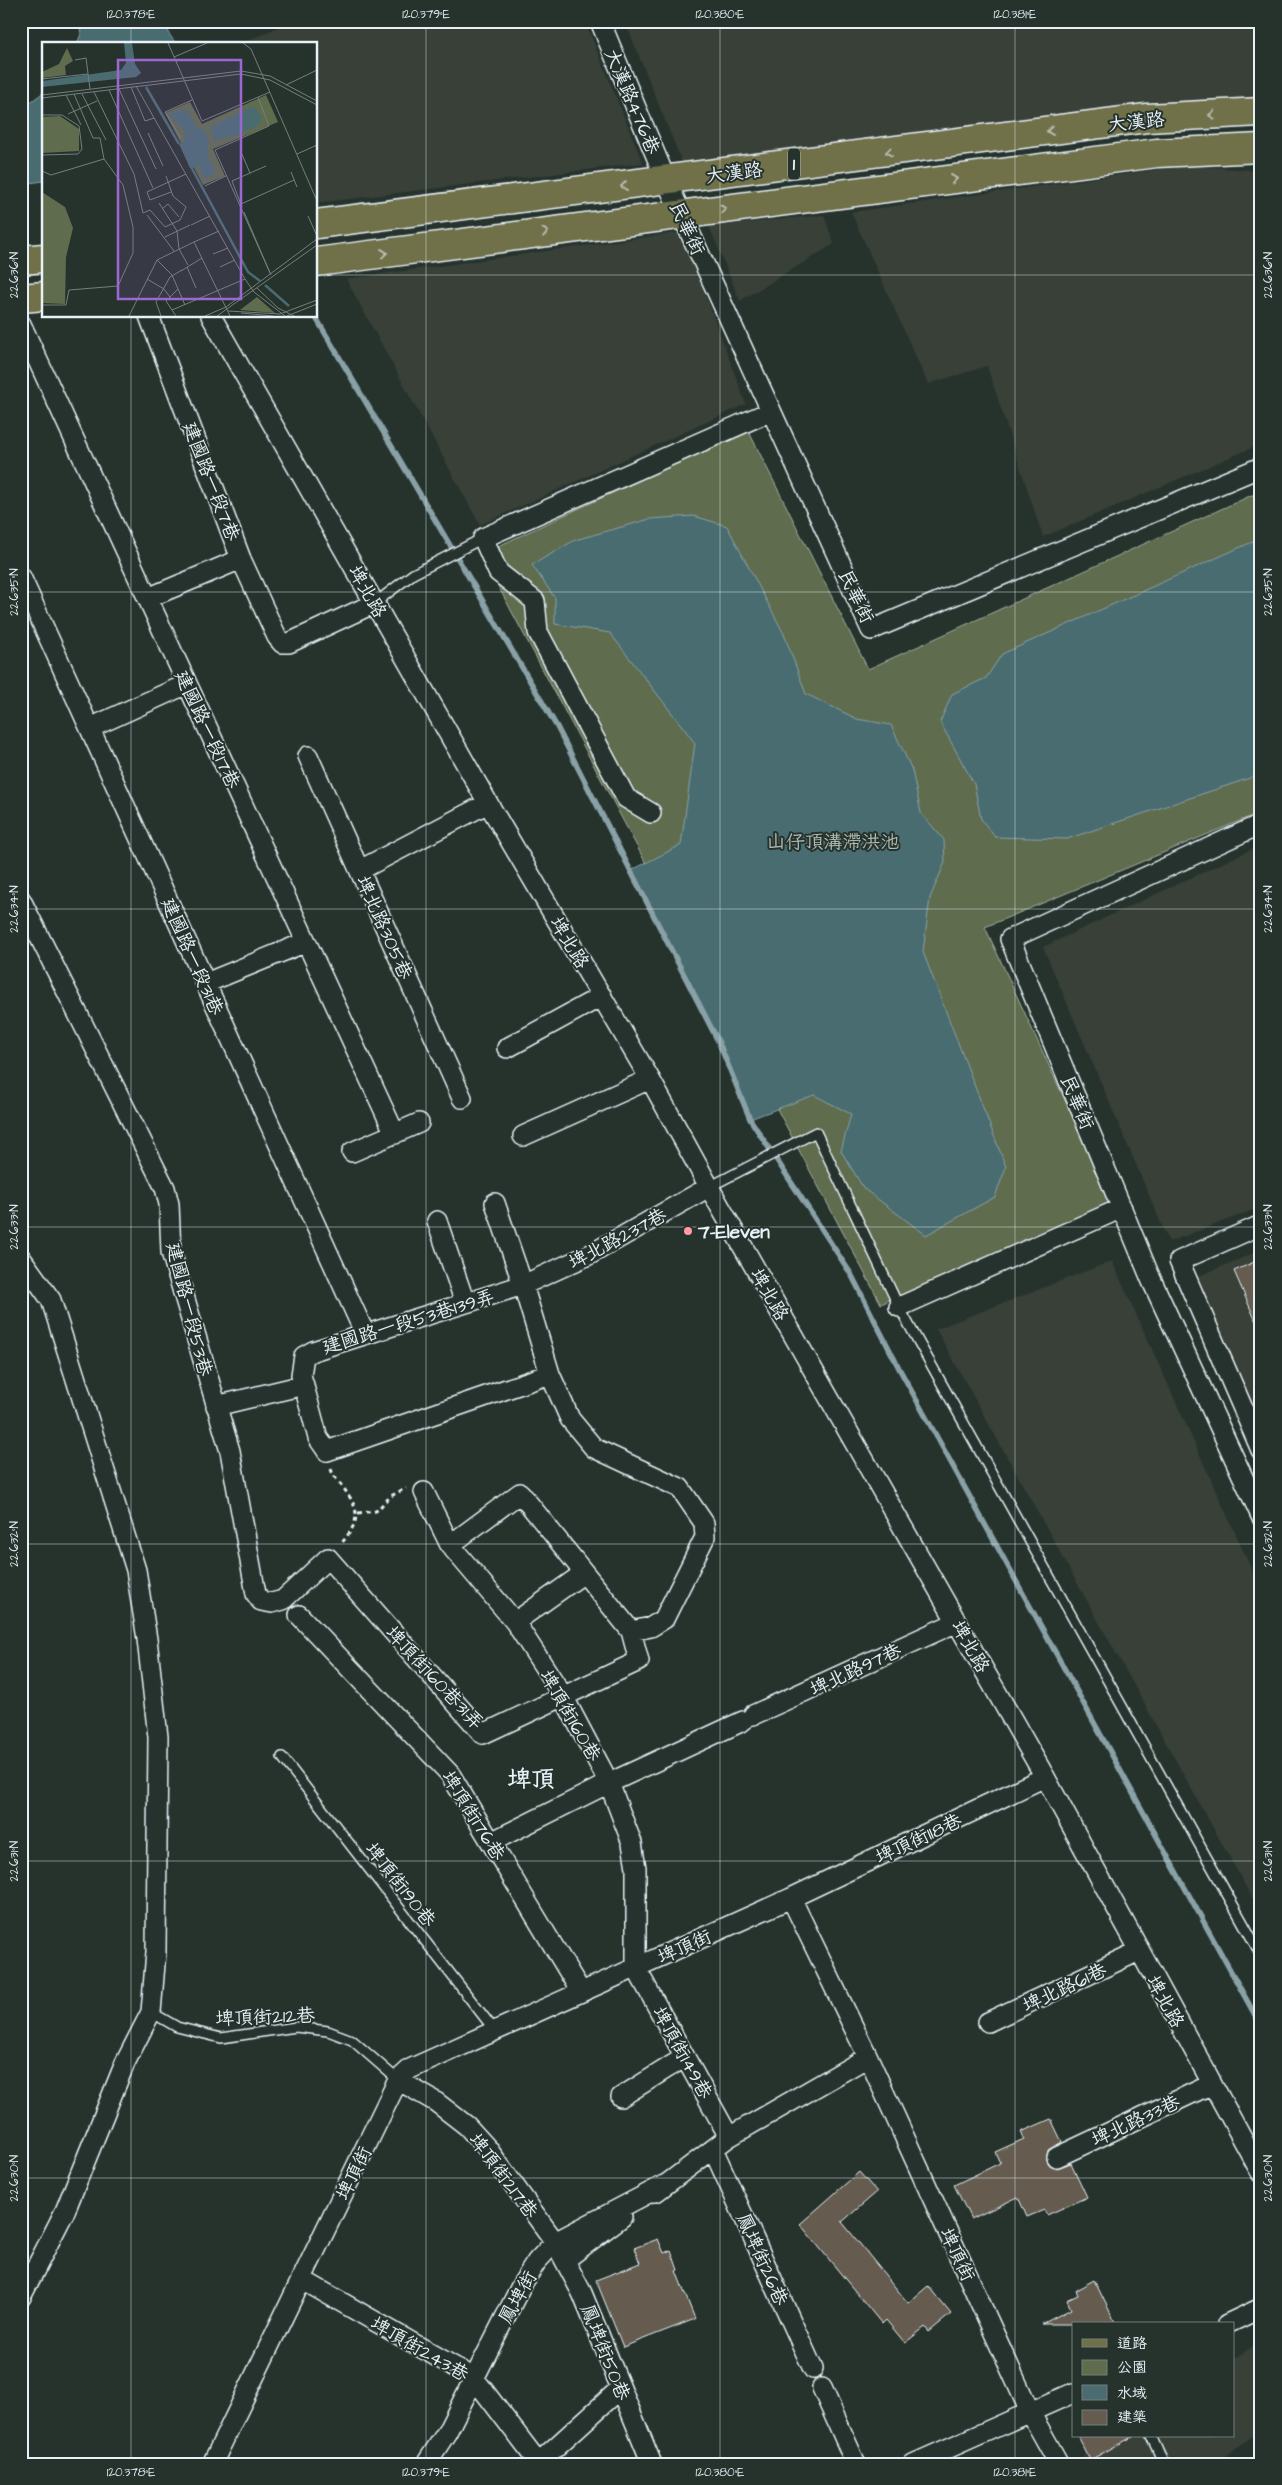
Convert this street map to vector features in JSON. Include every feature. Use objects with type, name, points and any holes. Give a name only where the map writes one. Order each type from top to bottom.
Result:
[{"type":"main road","name":"大漢路","points":[[322,223],[1147,118],[1261,112]]},
{"type":"main road","name":"大漢路","points":[[326,260],[1157,153],[1261,148]]},
{"type":"main road","points":[[21,260],[42,258]]},
{"type":"main road","points":[[21,298],[42,296]]},
{"type":"street","name":"大漢路476巷","points":[[600,21],[666,180]]},
{"type":"street","name":"民華街","points":[[666,180],[871,630],[1261,467]]},
{"type":"street","name":"建國路一段7巷","points":[[150,318],[241,559],[277,638],[282,643],[289,643],[375,603]]},
{"type":"street","name":"埤北路","points":[[212,318],[488,803],[650,1079],[709,1187],[1046,1777],[1261,2173]]},
{"type":"street","name":"建國路一段17巷","points":[[21,324],[395,1134]]},
{"type":"street","points":[[651,813],[626,798],[538,632],[535,601],[498,572],[483,538],[771,411]]},
{"type":"street","points":[[148,598],[241,559]]},
{"type":"street","name":"建國路一段31巷","points":[[21,577],[365,1334]]},
{"type":"street","points":[[90,728],[187,684]]},
{"type":"street","name":"埤北路305巷","points":[[308,756],[462,1098]]},
{"type":"street","points":[[360,870],[488,803]]},
{"type":"street","name":"民華街","points":[[1261,824],[1010,939],[1151,1279],[1261,1516]]},
{"type":"street","name":"建國路一段53巷","points":[[21,900],[165,1188],[169,1204],[172,1252],[230,1452],[256,1594],[261,1601],[272,1603],[283,1600],[328,1558]]},
{"type":"street","points":[[206,983],[306,942]]},
{"type":"street","points":[[507,1048],[602,996]]},
{"type":"street","points":[[523,1136],[650,1079]]},
{"type":"street","points":[[352,1152],[419,1122]]},
{"type":"street","name":"埤北路237巷","points":[[523,1285],[591,1254],[709,1187]]},
{"type":"street","points":[[494,1203],[523,1285],[550,1374],[570,1419],[594,1448],[680,1488],[704,1522],[705,1537],[664,1619],[651,1626],[632,1631]]},
{"type":"street","points":[[898,1307],[1122,1208]]},
{"type":"street","points":[[437,1221],[465,1303]]},
{"type":"street","points":[[1261,1225],[1179,1261],[1261,1450]]},
{"type":"street","points":[[21,1258],[51,1300],[136,1570],[147,1639],[158,1737],[156,1952],[152,2012],[125,2063],[65,2212],[21,2297]]},
{"type":"street","name":"建國路一段53巷139弄","points":[[327,1451],[318,1438],[301,1375],[304,1356],[312,1351],[523,1285]]},
{"type":"street","points":[[327,1451],[550,1374]]},
{"type":"street","points":[[216,1406],[304,1386]]},
{"type":"street","name":"埤頂街160巷","points":[[424,1492],[450,1545],[514,1622],[562,1696],[609,1783],[632,1843],[636,1868],[636,1968]]},
{"type":"street","points":[[450,1545],[520,1493],[632,1631],[638,1661],[562,1696]]},
{"type":"street","name":"埤頂街160巷31弄","points":[[328,1558],[483,1734],[562,1696]]},
{"type":"street","points":[[514,1622],[584,1573]]},
{"type":"street","name":"埤頂街176巷","points":[[299,1615],[450,1774],[581,1992]]},
{"type":"street","name":"埤北路97巷","points":[[491,1842],[609,1783],[957,1622]]},
{"type":"street","name":"埤頂街118巷","points":[[791,1898],[1046,1777]]},
{"type":"street","name":"埤頂街","points":[[212,2464],[398,2080],[410,2069],[791,1898],[868,2057],[1030,2412],[1059,2464]]},
{"type":"street","name":"埤北路61巷","points":[[988,2022],[1139,1951]]},
{"type":"street","name":"埤頂街149巷","points":[[636,1968],[729,2137]]},
{"type":"street","points":[[621,2097],[685,2057]]},
{"type":"street","name":"鳳埤街","points":[[565,2260],[729,2137],[868,2057]]},
{"type":"street","name":"埤頂街217巷","points":[[398,2080],[436,2102],[467,2126],[488,2148],[555,2242]]},
{"type":"street","name":"埤北路33巷","points":[[1057,2157],[1212,2084]]},
{"type":"street","name":"鳳埤街26巷","points":[[713,2149],[813,2369]]},
{"type":"street","name":"鳳埤街","points":[[426,2464],[446,2432],[522,2284],[537,2261],[555,2242],[664,2186]]},
{"type":"street","name":"鳳埤街50巷","points":[[555,2242],[582,2293],[652,2464]]},
{"type":"street","name":"埤頂街243巷","points":[[301,2279],[474,2378],[537,2463]]},
{"type":"street","points":[[1231,2322],[1261,2308]]},
{"type":"street","points":[[537,2463],[620,2388]]},
{"type":"street","points":[[822,2388],[856,2464]]},
{"type":"street","points":[[913,2464],[1072,2393]]},
{"type":"lane","points":[[375,603],[413,574],[483,538]]},
{"type":"lane","points":[[709,1187],[816,1132],[898,1307],[1261,1955]]},
{"type":"lane","name":"埤頂街190巷","points":[[282,1757],[494,2031]]},
{"type":"lane","name":"埤頂街212巷","points":[[152,2012],[177,2028],[221,2038],[296,2028],[328,2031],[352,2040],[398,2080]]},
{"type":"lane","points":[[1151,2438],[1164,2464]]},
{"type":"path","points":[[327,1451],[333,1474],[354,1502],[358,1513],[353,1530],[328,1558]]},
{"type":"path","points":[[358,1513],[376,1511],[391,1496],[407,1488],[424,1492]]},
{"type":"shaded area","points":[[291,21],[585,21],[643,163],[318,203],[318,42],[245,42]]},
{"type":"shaded area","points":[[625,21],[1261,21],[1261,103],[1181,102],[683,165]]},
{"type":"shaded area","points":[[1190,165],[1261,171],[1261,444],[1043,537],[987,366],[928,384],[851,212]]},
{"type":"shaded area","points":[[824,215],[834,244],[740,301],[709,226]]},
{"type":"shaded area","points":[[682,232],[746,404],[480,525],[346,279]]},
{"type":"shaded area","points":[[1261,845],[1261,1207],[1169,1242],[1043,947]]},
{"type":"shaded area","points":[[1261,1250],[1261,1435],[1192,1279]]},
{"type":"shaded area","points":[[1112,1261],[1261,1590],[1261,1914],[936,1329]]},
{"type":"shaded area","points":[[1261,2341],[1261,2429],[1217,2464],[1072,2464],[1112,2438],[1234,2438],[1234,2358]]},
{"type":"green space","name":"山仔頂溝滯洪池","points":[[748,430],[868,669],[1261,491],[1261,812],[985,927],[1112,1202],[881,1304],[481,554]]},
{"type":"water","points":[[79,21],[167,21],[169,34],[175,42],[78,42],[81,34]]},
{"type":"water","points":[[42,93],[42,181],[21,184],[21,109]]},
{"type":"water","points":[[694,516],[727,526],[784,634],[806,694],[857,719],[891,725],[912,770],[921,813],[944,840],[945,862],[930,898],[923,952],[1006,1167],[995,1197],[926,1235],[864,1189],[841,1151],[851,1114],[814,1095],[750,1119],[719,1043],[630,871],[681,845],[695,743],[610,633],[555,624],[555,598],[532,565],[575,540],[650,519]]},
{"type":"water","points":[[1261,538],[1261,771],[1250,778],[1067,839],[995,837],[981,819],[974,784],[940,722],[952,694],[986,678],[1002,654]]},
{"type":"building","points":[[1261,1259],[1261,1333],[1234,1271]]},
{"type":"building","points":[[1051,2119],[1062,2142],[1048,2150],[1047,2161],[1057,2168],[1071,2163],[1087,2197],[1047,2215],[1044,2210],[1027,2217],[1018,2197],[971,2219],[954,2185],[1000,2163],[995,2152],[1024,2139],[1021,2132]]},
{"type":"building","points":[[859,2172],[877,2192],[842,2222],[908,2303],[928,2286],[951,2314],[929,2332],[925,2327],[905,2343],[886,2320],[882,2324],[800,2224]]},
{"type":"building","points":[[658,2239],[664,2253],[671,2250],[678,2270],[676,2271],[695,2319],[623,2347],[596,2280],[640,2263],[634,2248]]},
{"type":"building","points":[[1094,2280],[1115,2322],[1042,2324],[1071,2309],[1067,2300],[1078,2295],[1076,2290]]},
{"type":"building","points":[[1079,2438],[1130,2438],[1090,2460]]},
{"type":"waterway","points":[[316,318],[557,727],[719,1043],[750,1119],[851,1274],[900,1370],[1261,2026]]},
{"type":"place","name":"7-Eleven","points":[[688,1231]]},
{"type":"district","name":"埤頂","points":[[531,1779]]}]
